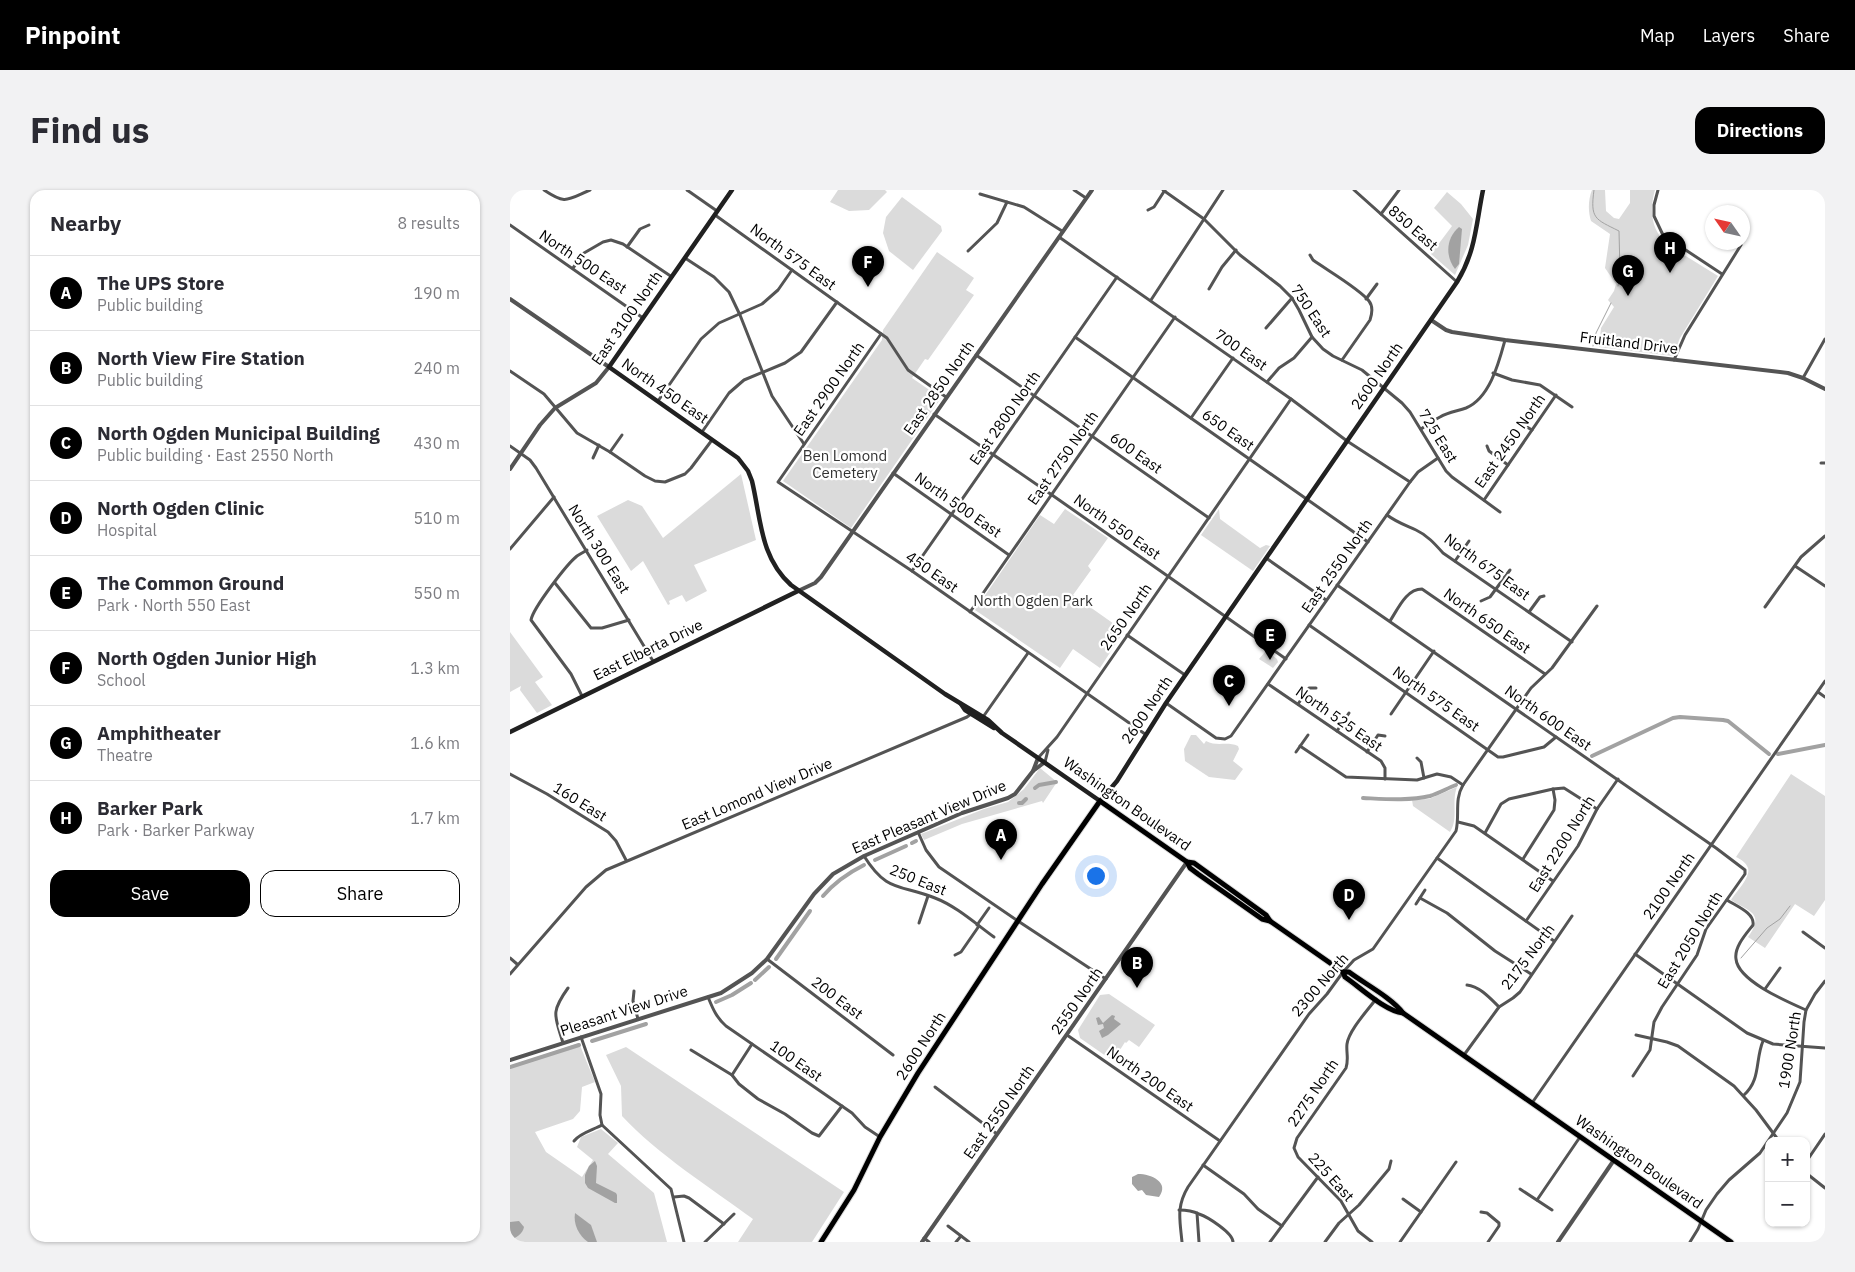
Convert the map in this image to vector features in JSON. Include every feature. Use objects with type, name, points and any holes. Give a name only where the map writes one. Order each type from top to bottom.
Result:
[{"type":"main road","name":"East 3100 North","points":[[609,367],[732,190]]},
{"type":"main road","name":"2600 North","points":[[821,1242],[854,1190],[880,1137],[918,1072],[1042,884],[1119,777],[1166,703],[1457,282],[1473,246],[1483,190]]},
{"type":"main road","name":"North 450 East","points":[[609,367],[734,454],[748,471],[752,480],[767,552],[784,579],[815,604],[961,704]]},
{"type":"main road","name":"East Elberta Drive","points":[[510,732],[798,591]]},
{"type":"main road","points":[[961,704],[965,710],[996,729]]},
{"type":"main road","points":[[961,704],[983,717],[996,729]]},
{"type":"main road","name":"Washington Boulevard","points":[[996,729],[1187,862],[1194,863],[1266,915],[1270,921]]},
{"type":"main road","points":[[1187,862],[1190,868],[1213,885],[1262,919],[1270,921],[1343,972],[1345,977],[1376,999],[1396,1012],[1403,1013]]},
{"type":"main road","points":[[1343,972],[1349,972],[1399,1008],[1403,1013],[1464,1055]]},
{"type":"main road","name":"Washington Boulevard","points":[[1464,1055],[1731,1242]]},
{"type":"street","points":[[544,190],[559,199],[565,200],[590,190]]},
{"type":"street","name":"North 575 East","points":[[686,190],[881,334],[890,342],[908,370],[946,397]]},
{"type":"street","points":[[1074,190],[1086,198]]},
{"type":"street","name":"East 2850 North","points":[[798,591],[821,577],[1092,190]]},
{"type":"street","points":[[1148,210],[1154,207],[1164,190]]},
{"type":"street","name":"750 East","points":[[1164,190],[1204,219],[1236,250],[1280,286],[1292,298],[1312,337],[1323,349],[1362,370],[1384,387]]},
{"type":"street","points":[[1151,300],[1223,190]]},
{"type":"street","name":"850 East","points":[[1354,190],[1457,282]]},
{"type":"street","points":[[1380,214],[1399,190]]},
{"type":"street","points":[[1658,190],[1654,205],[1654,216],[1663,235],[1722,274]]},
{"type":"street","points":[[980,194],[1024,207],[1062,231]]},
{"type":"street","points":[[968,251],[997,223],[1007,202]]},
{"type":"street","points":[[627,247],[640,229],[649,225]]},
{"type":"street","name":"North 500 East","points":[[510,226],[643,318]]},
{"type":"street","name":"700 East","points":[[1058,237],[1151,300],[1347,440],[1410,482]]},
{"type":"street","points":[[573,268],[584,253],[595,246],[611,240],[619,242],[672,277]]},
{"type":"street","points":[[1209,289],[1222,267],[1236,250]]},
{"type":"street","points":[[1674,360],[1684,335],[1738,250]]},
{"type":"street","points":[[1310,255],[1313,260],[1366,299],[1372,307],[1372,314],[1342,360]]},
{"type":"street","points":[[685,258],[714,277],[729,292],[777,405],[804,444]]},
{"type":"street","points":[[658,401],[701,339],[719,323],[762,304],[778,290],[792,270]]},
{"type":"street","name":"East 2800 North","points":[[912,571],[1117,277]]},
{"type":"street","points":[[1366,299],[1377,284]]},
{"type":"street","name":"North 450 East","points":[[510,298],[609,367]]},
{"type":"street","points":[[1266,328],[1292,298]]},
{"type":"street","points":[[702,432],[729,393],[744,380],[784,363],[801,352],[837,302]]},
{"type":"street","name":"East 2750 North","points":[[970,612],[1175,318]]},
{"type":"street","name":"Fruitland Drive","points":[[1431,320],[1452,332],[1788,373],[1825,389]]},
{"type":"street","name":"East 2900 North","points":[[778,482],[881,334]]},
{"type":"street","name":"650 East","points":[[1075,337],[1368,542]]},
{"type":"street","points":[[1267,382],[1279,368],[1294,358],[1312,337]]},
{"type":"street","points":[[1803,378],[1825,339]]},
{"type":"street","points":[[1421,429],[1440,416],[1467,408],[1484,393],[1506,340]]},
{"type":"street","name":"600 East","points":[[975,355],[1208,518]]},
{"type":"street","points":[[1191,418],[1233,358]]},
{"type":"street","name":"East 3100 North","points":[[510,469],[555,408],[596,383],[609,367]]},
{"type":"street","points":[[510,371],[544,394],[577,433],[599,445],[645,476],[665,482],[678,478],[691,468],[712,439]]},
{"type":"street","points":[[1493,373],[1512,380],[1540,385],[1572,407]]},
{"type":"street","name":"725 East","points":[[1384,387],[1407,408],[1452,477],[1500,512]]},
{"type":"street","name":"East 2450 North","points":[[1484,500],[1556,395]]},
{"type":"street","name":"2650 North","points":[[1038,758],[1048,749],[1087,694],[1291,399]]},
{"type":"street","name":"North 550 East","points":[[934,414],[1052,494],[1286,659]]},
{"type":"street","points":[[1522,424],[1532,430]]},
{"type":"street","points":[[610,452],[622,435]]},
{"type":"street","points":[[592,458],[599,445]]},
{"type":"street","name":"North 300 East","points":[[510,446],[530,460],[536,468],[588,550],[653,661]]},
{"type":"street","points":[[1487,446],[1489,451],[1508,465]]},
{"type":"street","name":"East 2550 North","points":[[1166,703],[1216,738],[1225,739],[1231,736],[1410,482],[1418,472],[1438,458]]},
{"type":"street","name":"North 500 East","points":[[893,473],[1009,555]]},
{"type":"street","name":"450 East","points":[[778,482],[912,571],[1145,734]]},
{"type":"street","points":[[510,549],[554,497]]},
{"type":"street","name":"North 675 East","points":[[1386,516],[1399,524],[1417,530],[1432,540],[1444,553],[1572,642]]},
{"type":"street","points":[[1765,607],[1801,557],[1825,536]]},
{"type":"street","points":[[1455,560],[1469,541]]},
{"type":"street","points":[[582,696],[571,674],[531,620],[532,614],[555,583],[577,556],[588,550]]},
{"type":"street","points":[[1266,558],[1326,600]]},
{"type":"street","points":[[1795,566],[1825,586]]},
{"type":"street","points":[[1481,601],[1490,597],[1510,570]]},
{"type":"street","points":[[555,583],[590,628],[602,628],[629,620]]},
{"type":"street","name":"North 600 East","points":[[1337,585],[1618,779],[1745,870]]},
{"type":"street","name":"North 650 East","points":[[1390,621],[1409,593],[1415,589],[1422,589],[1544,674]]},
{"type":"street","points":[[1529,612],[1540,597],[1544,596]]},
{"type":"street","name":"2300 North","points":[[1182,1242],[1179,1210],[1181,1198],[1302,1023],[1354,960],[1374,949],[1456,831],[1458,822],[1458,794],[1463,785],[1531,688],[1552,668],[1597,606]]},
{"type":"street","name":"North 575 East","points":[[1309,625],[1498,756],[1503,757],[1544,747],[1556,737]]},
{"type":"street","points":[[1127,636],[1185,676]]},
{"type":"street","points":[[1391,714],[1434,651]]},
{"type":"street","points":[[983,717],[1028,653]]},
{"type":"street","name":"2100 North","points":[[1532,1103],[1825,681]]},
{"type":"street","name":"North 525 East","points":[[1268,684],[1381,761],[1385,768],[1385,779]]},
{"type":"street","points":[[1298,704],[1309,688],[1316,688]]},
{"type":"street","points":[[1818,692],[1825,697]]},
{"type":"street","points":[[1337,731],[1349,713]]},
{"type":"street","name":"East Lomond View Drive","points":[[510,974],[595,878],[606,870],[914,740],[971,714]]},
{"type":"street","points":[[1296,752],[1308,735]]},
{"type":"street","points":[[1367,752],[1378,735],[1385,736]]},
{"type":"street","points":[[1300,746],[1344,776],[1417,780],[1437,774],[1444,774],[1463,785]]},
{"type":"street","name":"2650 North","points":[[1045,762],[1048,749]]},
{"type":"street","points":[[1033,771],[1038,758]]},
{"type":"street","points":[[1417,758],[1421,762],[1424,778]]},
{"type":"street","name":"East Pleasant View Drive","points":[[742,980],[767,959],[820,886],[833,874],[864,856],[918,832],[1008,798],[1015,794],[1033,771],[1045,762]]},
{"type":"street","name":"160 East","points":[[510,774],[547,794],[608,832],[616,841],[626,860]]},
{"type":"street","name":"East 2200 North","points":[[1526,921],[1578,846],[1597,810],[1618,779]]},
{"type":"street","points":[[1485,833],[1501,804],[1509,799],[1553,789],[1564,788],[1597,810]]},
{"type":"street","points":[[1523,859],[1554,810],[1553,789]]},
{"type":"street","points":[[1458,822],[1474,826],[1554,881]]},
{"type":"street","points":[[918,832],[926,850],[939,867],[1018,922],[1106,979]]},
{"type":"street","name":"250 East","points":[[864,856],[878,876],[887,882],[947,904],[994,937]]},
{"type":"street","points":[[1437,858],[1554,941]]},
{"type":"street","name":"2550 North","points":[[1053,1055],[1187,862]]},
{"type":"street","name":"East 2050 North","points":[[1633,1076],[1650,1050],[1651,1038],[1658,1014],[1697,955],[1706,929],[1745,874],[1745,870]]},
{"type":"street","points":[[1416,904],[1425,890]]},
{"type":"street","points":[[919,923],[928,896]]},
{"type":"street","points":[[1420,898],[1447,913],[1496,951],[1531,974]]},
{"type":"street","points":[[1727,900],[1754,920],[1740,944],[1735,958],[1743,973],[1765,989],[1806,1010]]},
{"type":"street","points":[[955,955],[961,952],[989,908]]},
{"type":"street","name":"2175 North","points":[[1464,1055],[1499,1007],[1520,992],[1572,916]]},
{"type":"street","points":[[1803,932],[1825,948]]},
{"type":"street","points":[[1635,954],[1746,1033],[1763,1041],[1784,1046],[1825,1048]]},
{"type":"street","points":[[510,958],[517,964]]},
{"type":"street","name":"200 East","points":[[767,959],[893,1055]]},
{"type":"street","points":[[1765,989],[1780,968]]},
{"type":"street","name":"Pleasant View Drive","points":[[510,1060],[721,993],[742,980]]},
{"type":"street","name":"1900 North","points":[[1690,1242],[1717,1194],[1729,1180],[1748,1164],[1774,1134],[1787,1113],[1800,1082],[1806,1010],[1825,981]]},
{"type":"street","points":[[1467,985],[1472,985],[1499,1007]]},
{"type":"street","points":[[563,1042],[556,1016],[556,1006],[568,988]]},
{"type":"street","points":[[634,991],[633,1001],[638,1019]]},
{"type":"street","name":"100 East","points":[[708,997],[712,1010],[718,1018],[752,1044],[852,1113],[865,1127],[880,1137]]},
{"type":"street","name":"2275 North","points":[[1294,1148],[1296,1138],[1346,1068],[1348,1060],[1347,1047],[1350,1036],[1376,999]]},
{"type":"street","points":[[1636,1034],[1678,1046],[1744,1095],[1776,1137]]},
{"type":"street","name":"North 200 East","points":[[1067,1035],[1220,1141]]},
{"type":"street","points":[[581,1037],[601,1094],[600,1114],[602,1125],[671,1189],[684,1242]]},
{"type":"street","points":[[1744,1095],[1750,1090],[1757,1077],[1758,1054],[1763,1041]]},
{"type":"street","points":[[732,1076],[752,1044]]},
{"type":"street","points":[[690,1050],[732,1076],[738,1084],[758,1098],[819,1136],[842,1106]]},
{"type":"street","name":"East 2550 North","points":[[923,1240],[1053,1055]]},
{"type":"street","points":[[935,1087],[997,1134]]},
{"type":"street","points":[[574,1141],[579,1136],[602,1125]]},
{"type":"street","points":[[1810,1156],[1825,1134]]},
{"type":"street","points":[[1537,1200],[1580,1137]]},
{"type":"street","name":"225 East","points":[[1294,1148],[1298,1157],[1341,1201],[1358,1231],[1372,1242]]},
{"type":"street","points":[[1558,1242],[1614,1160]]},
{"type":"street","points":[[1325,1242],[1337,1225],[1359,1205],[1388,1169],[1391,1161]]},
{"type":"street","points":[[1400,1242],[1456,1162]]},
{"type":"street","points":[[1203,1165],[1244,1194],[1258,1209],[1282,1226]]},
{"type":"street","points":[[1810,1176],[1825,1188]]},
{"type":"street","points":[[1270,1242],[1293,1210],[1300,1204],[1318,1177]]},
{"type":"street","points":[[1520,1189],[1552,1210]]},
{"type":"street","points":[[674,1197],[684,1196],[689,1198],[724,1224]]},
{"type":"street","points":[[1402,1199],[1421,1212]]},
{"type":"street","points":[[1179,1210],[1197,1213],[1231,1235],[1233,1240]]},
{"type":"street","points":[[1481,1212],[1487,1213],[1499,1223],[1499,1226],[1488,1242]]},
{"type":"street","points":[[1197,1213],[1199,1242]]},
{"type":"street","points":[[705,1242],[734,1214]]},
{"type":"street","points":[[948,1226],[969,1242]]},
{"type":"street","points":[[956,1242],[961,1236]]},
{"type":"street","points":[[923,1240],[930,1242]]},
{"type":"green space","points":[[838,190],[885,190],[887,192],[869,210],[849,211],[830,202]]},
{"type":"green space","points":[[1592,190],[1605,190],[1606,211],[1614,218],[1619,219],[1630,203],[1630,190],[1655,190],[1652,205],[1653,220],[1662,239],[1668,245],[1718,276],[1680,338],[1673,356],[1599,347],[1601,328],[1614,307],[1608,300],[1616,284],[1605,268],[1610,234],[1591,221],[1589,202]]},
{"type":"green space","points":[[1447,192],[1461,204],[1473,219],[1468,245],[1455,275],[1431,254],[1452,226],[1434,208]]},
{"type":"green space","points":[[902,197],[941,226],[942,231],[913,270],[889,251],[883,233],[886,217]]},
{"type":"green space","name":"Ben Lomond Cemetery","points":[[937,252],[974,278],[966,290],[974,295],[928,360],[925,359],[912,378],[941,398],[851,528],[783,481],[882,340],[883,330]]},
{"type":"green space","points":[[741,474],[756,540],[694,565],[707,591],[686,602],[682,595],[669,601],[670,604],[668,605],[643,561],[631,571],[597,516],[628,500],[642,506],[663,538]]},
{"type":"green space","name":"North Ogden Park","points":[[1065,509],[1108,538],[1088,566],[1091,570],[1073,595],[1124,631],[1100,668],[1073,649],[1060,668],[975,610],[1040,515],[1054,524]]},
{"type":"green space","points":[[1219,509],[1220,519],[1260,548],[1266,545],[1270,546],[1253,571],[1201,535]]},
{"type":"green space","points":[[510,632],[543,677],[535,682],[552,705],[537,713],[520,690],[521,686],[510,692]]},
{"type":"green space","points":[[1265,652],[1268,652],[1277,659],[1278,662],[1273,668],[1259,659]]},
{"type":"green space","points":[[1191,735],[1196,735],[1204,744],[1206,741],[1214,744],[1238,746],[1239,749],[1233,761],[1243,769],[1235,780],[1209,777],[1185,761],[1184,749]]},
{"type":"green space","points":[[1040,768],[1057,782],[1043,803],[1042,801],[962,824],[924,840],[921,834],[984,809],[1008,802],[1024,789]]},
{"type":"green space","points":[[1791,774],[1825,796],[1825,900],[1814,916],[1795,904],[1765,948],[1748,937],[1755,923],[1753,914],[1731,900],[1745,880],[1748,872],[1746,864],[1736,857]]},
{"type":"green space","points":[[1457,787],[1455,793],[1455,816],[1450,832],[1413,806],[1412,800],[1429,799]]},
{"type":"green space","points":[[1109,994],[1155,1025],[1139,1047],[1129,1040],[1125,1042],[1113,1061],[1080,1038],[1078,1030],[1100,995]]},
{"type":"green space","points":[[579,1043],[595,1082],[582,1087],[580,1111],[573,1119],[535,1132],[546,1152],[582,1177],[593,1160],[577,1147],[581,1137],[601,1129],[618,1143],[608,1154],[654,1193],[667,1242],[510,1242],[510,1066]]},
{"type":"green space","points":[[626,1047],[844,1192],[812,1242],[738,1242],[753,1219],[651,1144],[622,1116],[621,1086],[606,1055]]},
{"type":"shaded area","points":[[1459,227],[1462,229],[1459,264],[1455,269],[1448,253],[1448,247],[1451,236]]},
{"type":"shaded area","points":[[1112,1015],[1121,1024],[1102,1038],[1099,1031],[1104,1028],[1103,1024],[1098,1025],[1096,1018],[1099,1017],[1103,1023]]},
{"type":"shaded area","points":[[595,1161],[597,1166],[596,1183],[616,1193],[617,1203],[588,1188],[585,1183],[585,1175],[589,1166]]},
{"type":"shaded area","points":[[1138,1174],[1148,1175],[1161,1183],[1162,1192],[1159,1197],[1146,1195],[1142,1190],[1138,1191],[1132,1184],[1132,1177]]},
{"type":"shaded area","points":[[575,1213],[591,1225],[597,1242],[588,1242],[582,1236],[577,1229]]},
{"type":"shaded area","points":[[519,1221],[524,1227],[521,1233],[517,1237],[510,1239],[510,1222]]},
{"type":"waterway","points":[[1594,190],[1593,207],[1596,217],[1604,224],[1619,231],[1620,272],[1618,286]]},
{"type":"waterway","points":[[1593,346],[1596,333],[1611,303]]},
{"type":"waterway","points":[[1592,756],[1673,718],[1680,717],[1728,721],[1769,754]]},
{"type":"waterway","points":[[1778,754],[1825,745]]},
{"type":"waterway","points":[[1035,788],[1039,785],[1056,782]]},
{"type":"waterway","points":[[1363,798],[1422,798],[1456,785]]},
{"type":"waterway","points":[[1019,803],[1026,799]]},
{"type":"waterway","points":[[912,843],[916,841]]},
{"type":"waterway","points":[[875,860],[906,846]]},
{"type":"waterway","points":[[823,896],[842,878],[864,865]]},
{"type":"waterway","points":[[1741,958],[1767,928],[1780,919],[1790,906]]},
{"type":"waterway","points":[[776,959],[810,911]]},
{"type":"waterway","points":[[755,980],[769,967]]},
{"type":"waterway","points":[[716,1002],[751,983]]},
{"type":"waterway","points":[[592,1041],[646,1024]]},
{"type":"waterway","points":[[510,1067],[579,1045]]},
{"type":"place","name":"Barker Park","points":[[1670,273]]},
{"type":"place","name":"North Ogden Junior High","points":[[868,287]]},
{"type":"place","name":"Amphitheater","points":[[1628,296]]},
{"type":"place","name":"The Common Ground","points":[[1270,660]]},
{"type":"place","name":"North Ogden Municipal Building","points":[[1229,706]]},
{"type":"place","name":"The UPS Store","points":[[1001,860]]},
{"type":"place","name":"North Ogden Clinic","points":[[1349,920]]},
{"type":"place","name":"North View Fire Station","points":[[1137,988]]}]
